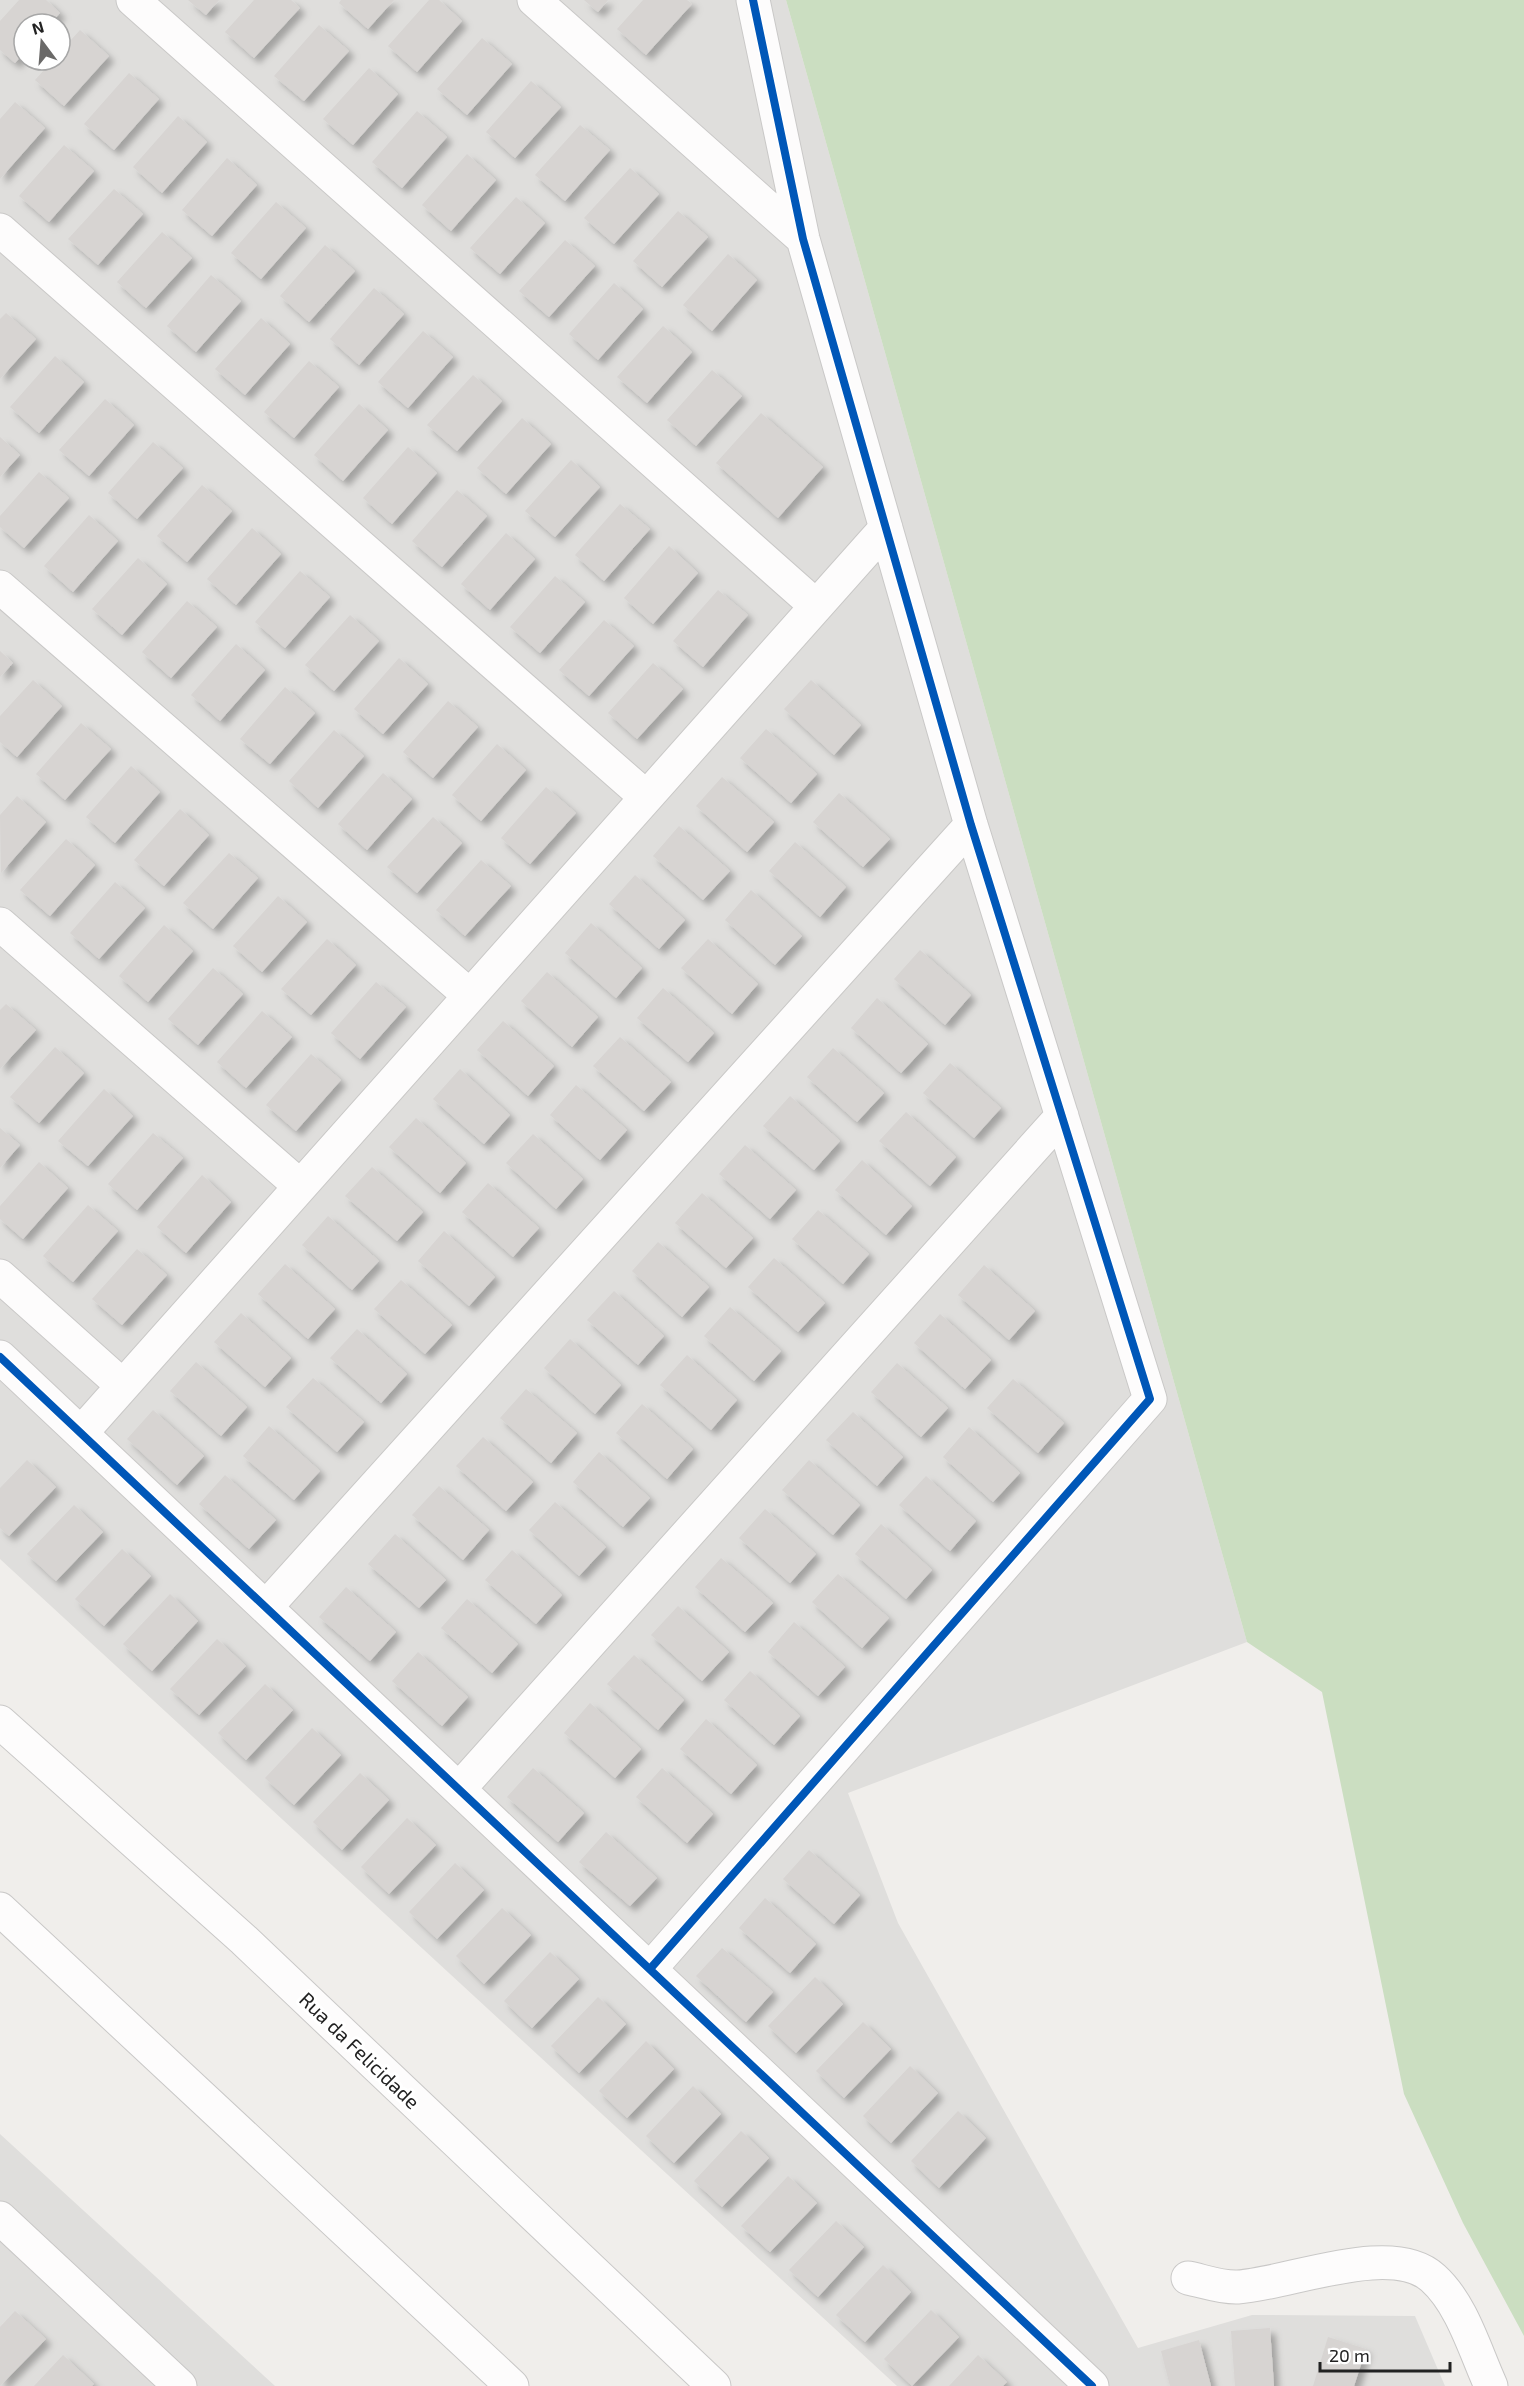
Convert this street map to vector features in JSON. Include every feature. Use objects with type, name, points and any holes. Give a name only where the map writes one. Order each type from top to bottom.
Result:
[{"type":"street","points":[[133,0],[815,605]]},
{"type":"street","points":[[534,0],[803,239]]},
{"type":"street","points":[[650,1969],[1149,1399],[971,825],[803,239],[753,0]]},
{"type":"street","points":[[0,230],[646,797]]},
{"type":"street","points":[[82,1432],[815,605],[886,528]]},
{"type":"street","points":[[0,587],[469,995]]},
{"type":"street","points":[[267,1606],[971,825]]},
{"type":"street","points":[[0,924],[300,1186]]},
{"type":"street","points":[[459,1789],[1062,1116]]},
{"type":"street","points":[[0,1276],[123,1386]]},
{"type":"street","points":[[0,1357],[267,1606],[1092,2386]]},
{"type":"street","name":"Rua da Felicidade","points":[[0,1722],[244,1940],[714,2386]]},
{"type":"street","points":[[0,1909],[512,2386]]},
{"type":"street","points":[[0,2218],[180,2386]]},
{"type":"street","points":[[1188,2278],[1236,2287],[1332,2267],[1406,2264],[1420,2268],[1434,2278],[1455,2306],[1491,2386]]},
{"type":"shaded area","points":[[0,0],[786,0],[1247,1642],[848,1793],[898,1923],[1138,2348],[1252,2315],[1415,2316],[1445,2386],[897,2386],[0,1559]]},
{"type":"shaded area","points":[[0,2134],[275,2386],[0,2386]]},
{"type":"green space","points":[[786,0],[1524,0],[1524,2336],[1463,2223],[1404,2094],[1322,1692],[1247,1642]]},
{"type":"building","points":[[19,0],[46,0],[59,12],[12,12],[12,60],[0,50],[0,21]]},
{"type":"building","points":[[188,0],[219,0],[206,15]]},
{"type":"building","points":[[254,0],[291,0],[300,8],[254,58],[225,32]]},
{"type":"building","points":[[341,0],[394,0],[368,29],[339,3]]},
{"type":"building","points":[[429,0],[439,0],[462,21],[417,72],[388,46]]},
{"type":"building","points":[[584,0],[608,0],[598,12]]},
{"type":"building","points":[[643,0],[687,0],[692,4],[646,55],[617,29]]},
{"type":"building","points":[[319,25],[349,51],[304,101],[274,76]]},
{"type":"building","points":[[80,30],[109,56],[64,106],[35,80],[42,72],[72,72],[72,39]]},
{"type":"building","points":[[482,38],[512,64],[467,115],[437,89]]},
{"type":"building","points":[[369,68],[398,94],[353,145],[323,119]]},
{"type":"building","points":[[129,73],[159,99],[114,150],[84,124]]},
{"type":"building","points":[[531,81],[561,107],[515,158],[486,132]]},
{"type":"building","points":[[15,102],[45,128],[0,179],[0,119]]},
{"type":"building","points":[[417,111],[447,137],[402,188],[372,162]]},
{"type":"building","points":[[178,116],[207,142],[162,193],[133,167]]},
{"type":"building","points":[[580,125],[610,150],[565,201],[535,175]]},
{"type":"building","points":[[64,145],[94,171],[49,222],[19,196]]},
{"type":"building","points":[[467,154],[496,180],[451,231],[422,205]]},
{"type":"building","points":[[227,158],[257,185],[212,236],[182,210]]},
{"type":"building","points":[[630,168],[659,194],[614,244],[584,218]]},
{"type":"building","points":[[114,189],[143,214],[98,265],[68,239]]},
{"type":"building","points":[[516,197],[545,223],[500,274],[470,248]]},
{"type":"building","points":[[276,202],[306,228],[261,279],[231,253]]},
{"type":"building","points":[[678,211],[708,237],[662,287],[633,261]]},
{"type":"building","points":[[162,232],[192,258],[146,308],[117,282]]},
{"type":"building","points":[[565,240],[595,266],[549,317],[519,291]]},
{"type":"building","points":[[325,245],[355,271],[309,322],[280,296]]},
{"type":"building","points":[[728,254],[757,280],[712,331],[683,305]]},
{"type":"building","points":[[211,275],[241,301],[196,352],[167,326]]},
{"type":"building","points":[[614,283],[643,309],[598,360],[569,334]]},
{"type":"building","points":[[374,288],[404,314],[359,365],[330,339]]},
{"type":"building","points":[[6,313],[36,339],[0,379],[0,319]]},
{"type":"building","points":[[261,318],[290,344],[245,395],[215,369]]},
{"type":"building","points":[[663,326],[692,352],[647,403],[617,377]]},
{"type":"building","points":[[423,331],[453,357],[408,408],[378,382]]},
{"type":"building","points":[[55,356],[84,382],[39,433],[10,407]]},
{"type":"building","points":[[309,361],[339,387],[294,438],[264,412]]},
{"type":"building","points":[[712,370],[742,396],[696,446],[667,420]]},
{"type":"building","points":[[473,375],[502,401],[457,451],[427,425]]},
{"type":"building","points":[[105,399],[134,425],[89,476],[59,450]]},
{"type":"building","points":[[359,404],[388,430],[343,481],[314,455]]},
{"type":"building","points":[[761,413],[823,467],[778,518],[716,463]]},
{"type":"building","points":[[522,418],[551,444],[506,494],[477,468]]},
{"type":"building","points":[[0,437],[20,455],[0,477]]},
{"type":"building","points":[[153,442],[183,468],[137,519],[108,493]]},
{"type":"building","points":[[408,447],[437,473],[392,524],[363,498]]},
{"type":"building","points":[[571,460],[600,487],[555,537],[525,511]]},
{"type":"building","points":[[39,472],[69,498],[24,548],[0,527],[0,516]]},
{"type":"building","points":[[202,485],[232,511],[187,562],[157,536]]},
{"type":"building","points":[[457,490],[487,516],[442,567],[412,541]]},
{"type":"building","points":[[620,504],[650,529],[604,581],[575,555]]},
{"type":"building","points":[[89,515],[118,541],[73,592],[44,566]]},
{"type":"building","points":[[252,528],[281,554],[236,605],[207,579]]},
{"type":"building","points":[[506,533],[535,559],[490,610],[461,584]]},
{"type":"building","points":[[669,546],[698,573],[653,624],[624,598]]},
{"type":"building","points":[[138,558],[167,584],[122,635],[92,609]]},
{"type":"building","points":[[300,571],[330,597],[285,648],[255,622]]},
{"type":"building","points":[[555,576],[585,602],[540,653],[510,627]]},
{"type":"building","points":[[718,590],[748,615],[703,667],[673,641]]},
{"type":"building","points":[[187,601],[217,627],[171,678],[142,652]]},
{"type":"building","points":[[350,615],[379,641],[334,691],[305,665]]},
{"type":"building","points":[[604,620],[634,646],[589,696],[559,670]]},
{"type":"building","points":[[236,644],[265,670],[220,721],[191,695]]},
{"type":"building","points":[[0,651],[13,663],[0,677]]},
{"type":"building","points":[[399,658],[428,684],[383,734],[354,709]]},
{"type":"building","points":[[653,663],[683,689],[637,739],[608,713]]},
{"type":"building","points":[[33,680],[62,706],[17,757],[0,742],[0,716]]},
{"type":"building","points":[[811,680],[861,725],[834,755],[784,709]]},
{"type":"building","points":[[285,687],[315,713],[270,764],[240,739]]},
{"type":"building","points":[[448,701],[478,727],[433,778],[403,752]]},
{"type":"building","points":[[81,723],[111,749],[65,800],[36,774]]},
{"type":"building","points":[[766,729],[817,774],[791,803],[740,758]]},
{"type":"building","points":[[334,730],[364,756],[318,808],[289,781]]},
{"type":"building","points":[[497,744],[526,770],[481,821],[452,795]]},
{"type":"building","points":[[131,766],[160,792],[115,843],[86,817]]},
{"type":"building","points":[[383,773],[412,799],[367,850],[338,824]]},
{"type":"building","points":[[722,777],[774,822],[747,852],[696,806]]},
{"type":"building","points":[[546,787],[576,813],[530,864],[501,838]]},
{"type":"building","points":[[839,793],[890,839],[863,867],[813,822]]},
{"type":"building","points":[[17,796],[46,822],[1,873],[0,815]]},
{"type":"building","points":[[180,809],[209,835],[164,886],[134,860]]},
{"type":"building","points":[[433,817],[462,843],[417,893],[387,867]]},
{"type":"building","points":[[679,826],[730,871],[703,900],[653,856]]},
{"type":"building","points":[[66,839],[95,865],[50,916],[20,890]]},
{"type":"building","points":[[795,842],[846,887],[820,917],[769,871]]},
{"type":"building","points":[[229,853],[258,878],[213,929],[183,903]]},
{"type":"building","points":[[481,860],[511,886],[465,936],[436,910]]},
{"type":"building","points":[[635,875],[685,920],[659,949],[609,904]]},
{"type":"building","points":[[115,882],[145,908],[99,959],[70,933]]},
{"type":"building","points":[[751,890],[802,936],[775,965],[725,920]]},
{"type":"building","points":[[278,896],[307,922],[262,972],[233,946]]},
{"type":"building","points":[[591,923],[642,968],[616,998],[565,953]]},
{"type":"building","points":[[164,925],[193,951],[148,1002],[119,976]]},
{"type":"building","points":[[327,939],[356,965],[311,1015],[281,989]]},
{"type":"building","points":[[708,939],[758,984],[732,1014],[681,968]]},
{"type":"building","points":[[920,950],[971,995],[945,1025],[894,979]]},
{"type":"building","points":[[213,968],[243,994],[198,1045],[168,1019]]},
{"type":"building","points":[[547,972],[598,1017],[572,1047],[521,1001]]},
{"type":"building","points":[[376,982],[406,1007],[360,1059],[331,1033]]},
{"type":"building","points":[[663,988],[714,1033],[688,1062],[637,1018]]},
{"type":"building","points":[[877,998],[928,1044],[901,1073],[851,1028]]},
{"type":"building","points":[[6,1004],[36,1030],[0,1069],[0,1010]]},
{"type":"building","points":[[262,1011],[292,1037],[246,1088],[217,1062]]},
{"type":"building","points":[[503,1021],[554,1066],[528,1096],[477,1050]]},
{"type":"building","points":[[620,1037],[671,1082],[644,1111],[593,1066]]},
{"type":"building","points":[[55,1047],[84,1073],[39,1123],[10,1097]]},
{"type":"building","points":[[833,1048],[884,1093],[857,1122],[807,1077]]},
{"type":"building","points":[[311,1054],[341,1080],[296,1131],[266,1105]]},
{"type":"building","points":[[950,1063],[1001,1108],[974,1138],[923,1093]]},
{"type":"building","points":[[460,1069],[510,1115],[484,1144],[433,1099]]},
{"type":"building","points":[[576,1085],[627,1130],[600,1160],[550,1115]]},
{"type":"building","points":[[104,1089],[133,1116],[88,1166],[58,1141]]},
{"type":"building","points":[[790,1096],[840,1141],[814,1170],[763,1126]]},
{"type":"building","points":[[906,1112],[956,1157],[930,1186],[879,1141]]},
{"type":"building","points":[[416,1118],[466,1163],[440,1193],[389,1147]]},
{"type":"building","points":[[0,1128],[20,1145],[0,1168]]},
{"type":"building","points":[[153,1133],[183,1158],[137,1210],[108,1184]]},
{"type":"building","points":[[533,1134],[583,1179],[556,1209],[506,1163]]},
{"type":"building","points":[[745,1145],[796,1190],[770,1219],[719,1174]]},
{"type":"building","points":[[862,1160],[912,1206],[886,1235],[835,1190]]},
{"type":"building","points":[[39,1162],[68,1188],[23,1239],[0,1219],[0,1206]]},
{"type":"building","points":[[372,1167],[423,1212],[397,1241],[345,1196]]},
{"type":"building","points":[[202,1175],[231,1202],[186,1253],[157,1227]]},
{"type":"building","points":[[488,1183],[539,1228],[513,1257],[462,1212]]},
{"type":"building","points":[[702,1193],[753,1238],[726,1268],[675,1223]]},
{"type":"building","points":[[88,1205],[118,1231],[73,1282],[43,1256]]},
{"type":"building","points":[[818,1210],[869,1254],[843,1284],[792,1239]]},
{"type":"building","points":[[328,1216],[379,1261],[352,1290],[302,1245]]},
{"type":"building","points":[[444,1231],[495,1277],[469,1306],[418,1261]]},
{"type":"building","points":[[658,1242],[709,1287],[682,1317],[632,1271]]},
{"type":"building","points":[[137,1249],[167,1275],[122,1325],[92,1299]]},
{"type":"building","points":[[774,1258],[825,1303],[798,1332],[748,1287]]},
{"type":"building","points":[[285,1264],[335,1309],[308,1339],[258,1294]]},
{"type":"building","points":[[984,1265],[1035,1311],[1009,1340],[958,1295]]},
{"type":"building","points":[[401,1280],[452,1325],[425,1354],[374,1309]]},
{"type":"building","points":[[614,1291],[664,1336],[638,1365],[587,1320]]},
{"type":"building","points":[[730,1307],[781,1351],[754,1381],[704,1336]]},
{"type":"building","points":[[241,1313],[291,1358],[265,1387],[214,1342]]},
{"type":"building","points":[[940,1314],[991,1360],[965,1389],[914,1343]]},
{"type":"building","points":[[357,1329],[407,1374],[381,1403],[330,1358]]},
{"type":"building","points":[[570,1339],[621,1385],[595,1414],[544,1368]]},
{"type":"building","points":[[687,1355],[737,1400],[711,1430],[660,1385]]},
{"type":"building","points":[[196,1362],[247,1407],[221,1436],[170,1391]]},
{"type":"building","points":[[897,1363],[948,1408],[921,1437],[871,1392]]},
{"type":"building","points":[[313,1378],[364,1422],[337,1452],[286,1407]]},
{"type":"building","points":[[1013,1379],[1064,1423],[1038,1453],[987,1408]]},
{"type":"building","points":[[526,1389],[577,1433],[551,1463],[500,1418]]},
{"type":"building","points":[[642,1404],[693,1449],[667,1479],[616,1433]]},
{"type":"building","points":[[153,1410],[204,1456],[177,1485],[127,1439]]},
{"type":"building","points":[[853,1412],[903,1457],[877,1486],[826,1440]]},
{"type":"building","points":[[269,1426],[320,1471],[294,1500],[243,1456]]},
{"type":"building","points":[[969,1427],[1020,1473],[993,1502],[943,1457]]},
{"type":"building","points":[[483,1437],[533,1482],[506,1511],[456,1466]]},
{"type":"building","points":[[599,1452],[650,1498],[623,1527],[573,1482]]},
{"type":"building","points":[[27,1460],[56,1487],[9,1536],[0,1528],[0,1488]]},
{"type":"building","points":[[809,1460],[860,1505],[833,1535],[782,1490]]},
{"type":"building","points":[[225,1475],[276,1520],[249,1549],[199,1504]]},
{"type":"building","points":[[926,1476],[976,1521],[950,1551],[899,1505]]},
{"type":"building","points":[[439,1486],[489,1530],[463,1560],[412,1515]]},
{"type":"building","points":[[555,1502],[606,1547],[579,1576],[529,1530]]},
{"type":"building","points":[[74,1505],[103,1532],[56,1581],[27,1554]]},
{"type":"building","points":[[765,1509],[816,1554],[790,1583],[739,1538]]},
{"type":"building","points":[[881,1524],[932,1570],[906,1599],[855,1554]]},
{"type":"building","points":[[395,1534],[446,1580],[419,1608],[368,1564]]},
{"type":"building","points":[[122,1549],[151,1576],[104,1626],[75,1599]]},
{"type":"building","points":[[512,1550],[562,1595],[536,1624],[485,1580]]},
{"type":"building","points":[[721,1558],[773,1603],[745,1632],[695,1587]]},
{"type":"building","points":[[838,1574],[889,1618],[862,1648],[812,1602]]},
{"type":"building","points":[[346,1587],[396,1632],[370,1661],[319,1617]]},
{"type":"building","points":[[170,1594],[198,1621],[152,1671],[123,1644]]},
{"type":"building","points":[[467,1599],[518,1644],[492,1673],[441,1628]]},
{"type":"building","points":[[678,1606],[729,1652],[702,1681],[651,1635]]},
{"type":"building","points":[[794,1622],[845,1667],[818,1696],[768,1652]]},
{"type":"building","points":[[217,1639],[246,1666],[199,1715],[170,1689]]},
{"type":"building","points":[[418,1652],[468,1697],[442,1726],[392,1681]]},
{"type":"building","points":[[634,1655],[684,1700],[658,1730],[607,1684]]},
{"type":"building","points":[[750,1671],[800,1716],[774,1745],[724,1700]]},
{"type":"building","points":[[265,1684],[293,1710],[246,1760],[218,1733]]},
{"type":"building","points":[[590,1703],[641,1749],[615,1778],[564,1733]]},
{"type":"building","points":[[706,1719],[757,1765],[731,1794],[680,1749]]},
{"type":"building","points":[[312,1728],[341,1755],[294,1805],[265,1778]]},
{"type":"building","points":[[533,1768],[584,1813],[558,1842],[507,1797]]},
{"type":"building","points":[[662,1768],[713,1814],[687,1843],[636,1797]]},
{"type":"building","points":[[360,1773],[389,1800],[342,1850],[313,1822]]},
{"type":"building","points":[[407,1818],[436,1845],[389,1894],[361,1867]]},
{"type":"building","points":[[606,1832],[657,1878],[630,1906],[579,1862]]},
{"type":"building","points":[[809,1850],[860,1895],[834,1924],[783,1879]]},
{"type":"building","points":[[455,1863],[484,1890],[437,1939],[409,1912]]},
{"type":"building","points":[[765,1898],[816,1944],[790,1973],[739,1928]]},
{"type":"building","points":[[502,1908],[531,1935],[484,1984],[456,1956]]},
{"type":"building","points":[[722,1948],[773,1992],[746,2022],[696,1976]]},
{"type":"building","points":[[550,1952],[579,1979],[532,2028],[504,2001]]},
{"type":"building","points":[[815,1977],[843,2004],[796,2053],[768,2026]]},
{"type":"building","points":[[598,1997],[626,2024],[579,2073],[551,2046]]},
{"type":"building","points":[[863,2022],[891,2049],[844,2098],[816,2071]]},
{"type":"building","points":[[646,2041],[674,2069],[627,2118],[599,2091]]},
{"type":"building","points":[[910,2066],[938,2093],[891,2143],[863,2116]]},
{"type":"building","points":[[693,2086],[721,2114],[674,2163],[646,2136]]},
{"type":"building","points":[[958,2111],[986,2138],[939,2188],[911,2161]]},
{"type":"building","points":[[741,2131],[769,2158],[722,2207],[694,2181]]},
{"type":"building","points":[[788,2176],[817,2203],[770,2252],[741,2226]]},
{"type":"building","points":[[836,2221],[864,2247],[818,2297],[789,2270]]},
{"type":"building","points":[[883,2265],[911,2292],[865,2342],[836,2315]]},
{"type":"building","points":[[931,2310],[959,2337],[912,2386],[884,2359]]},
{"type":"building","points":[[15,2311],[46,2339],[0,2386],[0,2327]]},
{"type":"building","points":[[1270,2328],[1274,2386],[1235,2386],[1231,2331]]},
{"type":"building","points":[[1328,2337],[1366,2349],[1354,2386],[1313,2386]]},
{"type":"building","points":[[1199,2340],[1211,2386],[1170,2386],[1161,2351]]},
{"type":"building","points":[[63,2355],[94,2384],[92,2386],[34,2386]]},
{"type":"building","points":[[978,2355],[1007,2382],[1003,2386],[949,2386]]},
{"type":"cycle path","points":[[650,1969],[1150,1399],[971,825],[803,239],[753,0]]},
{"type":"cycle path","points":[[0,1357],[1092,2386]]}]
